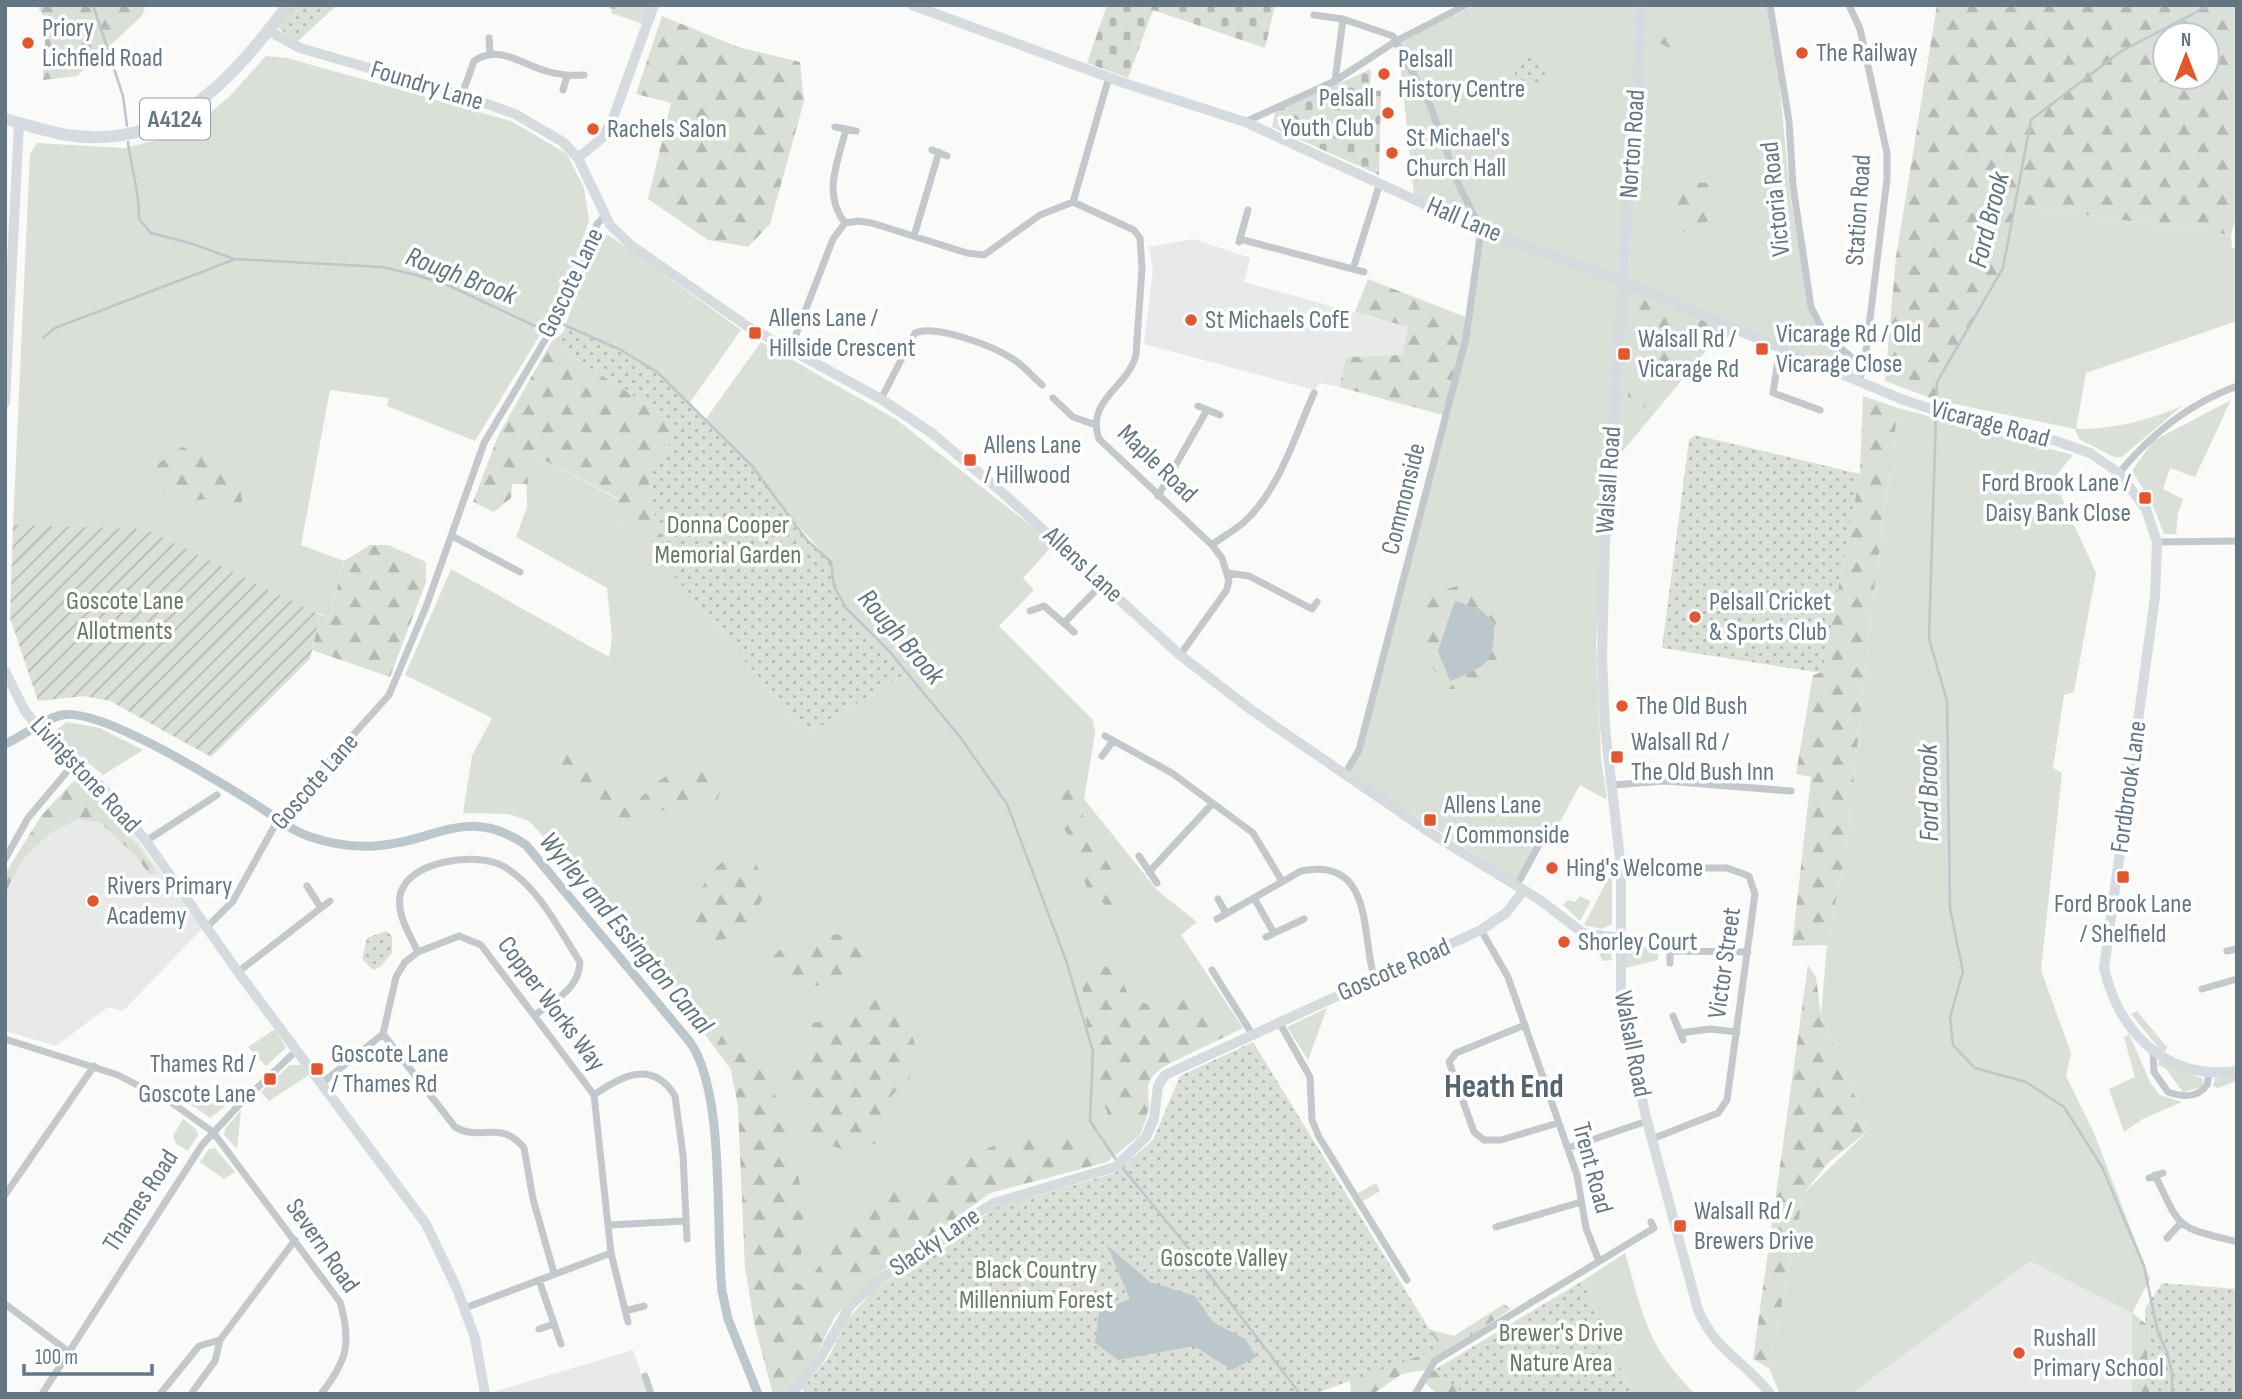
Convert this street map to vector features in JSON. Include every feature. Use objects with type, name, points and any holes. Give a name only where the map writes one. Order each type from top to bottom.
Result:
[{"type":"main road","name":"A4124","points":[[5,119],[67,135],[101,137],[141,133],[179,117],[206,97],[269,30],[288,5]]},
{"type":"street","points":[[578,158],[602,138],[612,121],[654,5]]},
{"type":"street","name":"Hall Lane","points":[[912,5],[1110,77],[1245,122],[1481,230],[1624,282],[1780,347],[1861,373]]},
{"type":"street","points":[[1245,122],[1335,80],[1396,41],[1466,5]]},
{"type":"street","name":"Norton Road","points":[[1624,282],[1642,5]]},
{"type":"street","name":"Victoria Road","points":[[1770,5],[1784,87],[1802,257],[1811,307],[1816,322],[1826,336],[1861,373]]},
{"type":"street","name":"Station Road","points":[[1849,5],[1860,29],[1887,153],[1887,179],[1861,373]]},
{"type":"street","points":[[1314,15],[1343,19],[1393,36],[1430,105],[1458,183],[1481,230]]},
{"type":"street","points":[[1335,80],[1343,19]]},
{"type":"street","name":"Foundry Lane","points":[[269,30],[278,39],[300,48],[462,95],[533,123],[563,142],[578,158]]},
{"type":"street","points":[[489,38],[490,53]]},
{"type":"street","points":[[462,95],[474,61],[490,53],[502,54],[567,76],[584,75]]},
{"type":"street","points":[[563,90],[567,76]]},
{"type":"street","points":[[845,223],[865,222],[967,253],[984,255],[1041,215],[1073,202],[1110,77]]},
{"type":"street","points":[[5,403],[9,233],[19,122]]},
{"type":"street","points":[[835,127],[856,131]]},
{"type":"street","points":[[845,223],[833,204],[831,188],[846,129]]},
{"type":"street","points":[[914,236],[935,151],[947,156]]},
{"type":"street","name":"Allens Lane","points":[[578,158],[605,216],[632,246],[663,265],[707,300],[790,350],[881,399],[943,443],[1103,583],[1180,655],[1250,709],[1346,772],[1432,834],[1520,888],[1583,933],[1620,938]]},
{"type":"street","points":[[1353,269],[1380,183]]},
{"type":"street","name":"Maple Road","points":[[1073,202],[1134,230],[1143,246],[1133,366],[1097,410],[1099,439],[1212,545],[1222,558],[1228,573]]},
{"type":"street","points":[[1248,210],[1239,240],[1364,272]]},
{"type":"street","name":"Goscote Lane","points":[[206,928],[233,901],[275,825],[289,806],[389,695],[452,536],[484,443],[577,284],[597,224],[605,216]]},
{"type":"street","points":[[790,350],[833,239],[845,223]]},
{"type":"street","name":"Commonside","points":[[1346,772],[1359,750],[1415,544],[1466,338],[1481,230]]},
{"type":"street","name":"Walsall Road","points":[[1624,282],[1602,601],[1605,728],[1621,868],[1621,1007],[1647,1121],[1698,1310],[1708,1332],[1728,1355],[1770,1394]]},
{"type":"street","points":[[881,399],[915,332],[926,328],[946,332],[1011,358],[1031,380],[1042,385]]},
{"type":"street","points":[[1780,347],[1773,393],[1821,410]]},
{"type":"street","name":"Vicarage Road","points":[[1861,373],[1936,410],[2056,440],[2090,453],[2119,473]]},
{"type":"street","points":[[2119,473],[2148,438],[2172,419],[2237,386]]},
{"type":"street","points":[[1212,545],[1244,522],[1257,507],[1273,481],[1314,393]]},
{"type":"street","points":[[1060,406],[1068,397]]},
{"type":"street","points":[[1053,398],[1081,422],[1096,425]]},
{"type":"street","points":[[1298,405],[1307,409]]},
{"type":"street","points":[[1198,406],[1220,415]]},
{"type":"street","points":[[1158,496],[1207,410]]},
{"type":"street","name":"Fordbrook Lane","points":[[2119,473],[2146,509],[2157,542],[2155,597],[2104,968],[2109,990],[2120,1010],[2153,1052],[2194,1072],[2209,1074],[2237,1071]]},
{"type":"street","points":[[452,536],[520,572]]},
{"type":"street","points":[[2157,542],[2237,541]]},
{"type":"street","points":[[1180,655],[1221,600],[1229,581],[1228,573],[1249,576],[1312,609],[1317,602]]},
{"type":"street","points":[[1064,623],[1103,583]]},
{"type":"street","points":[[1030,611],[1044,606],[1074,632]]},
{"type":"street","name":"Livingstone Road","points":[[5,671],[25,711],[47,738],[103,788],[146,841],[206,928]]},
{"type":"street","points":[[1102,756],[1109,738],[1172,773],[1253,833],[1282,881]]},
{"type":"street","points":[[5,859],[28,818],[75,762]]},
{"type":"street","points":[[1613,785],[1666,781],[1763,793],[1791,791]]},
{"type":"street","name":"Livingstone Road","points":[[146,841],[217,795]]},
{"type":"street","points":[[1149,872],[1212,804]]},
{"type":"street","points":[[1520,888],[1541,841]]},
{"type":"street","points":[[1139,856],[1157,883]]},
{"type":"street","points":[[418,952],[400,908],[400,895],[410,878],[455,858],[481,860],[503,866],[537,895],[580,962],[580,972],[570,989],[535,1015]]},
{"type":"street","points":[[1217,919],[1301,871],[1316,868],[1335,872],[1352,886],[1362,903],[1374,977]]},
{"type":"street","name":"Victor Street","points":[[1621,868],[1727,868],[1742,871],[1754,884],[1748,952],[1727,1100],[1718,1113],[1652,1139]]},
{"type":"street","points":[[307,886],[321,908]]},
{"type":"street","name":"Goscote Road","points":[[1126,1157],[1146,1137],[1154,1118],[1158,1087],[1166,1075],[1481,930],[1506,913],[1520,888]]},
{"type":"street","points":[[1254,898],[1270,935],[1304,919]]},
{"type":"street","points":[[1217,899],[1226,913]]},
{"type":"street","points":[[238,972],[330,901]]},
{"type":"street","points":[[206,928],[426,1224],[465,1308],[479,1352],[483,1391]]},
{"type":"street","name":"Trent Road","points":[[1481,930],[1508,977],[1577,1175],[1586,1228],[1599,1261]]},
{"type":"street","name":"Copper Works Way","points":[[383,1034],[399,969],[418,952],[458,936],[473,940],[535,1015],[594,1095],[611,1253],[628,1322]]},
{"type":"street","points":[[1670,963],[1670,948],[1748,952]]},
{"type":"street","points":[[2227,951],[2237,949]]},
{"type":"street","points":[[1212,970],[1252,1034]]},
{"type":"street","points":[[2202,989],[2237,979]]},
{"type":"street","points":[[1673,1016],[1681,1036],[1710,1030],[1737,1032]]},
{"type":"street","points":[[1279,1022],[1310,1077],[1312,1120],[1319,1137],[1407,1280]]},
{"type":"street","points":[[1525,1025],[1456,1053],[1449,1062],[1451,1073],[1474,1132],[1484,1140],[1501,1140],[1559,1122]]},
{"type":"street","points":[[322,1083],[383,1034],[455,1126],[467,1132],[505,1133],[524,1148],[533,1199],[554,1273]]},
{"type":"street","name":"Severn Road","points":[[5,1039],[94,1066],[172,1103],[213,1132],[340,1302],[346,1326],[343,1361],[321,1394]]},
{"type":"street","name":"Thames Road","points":[[42,1394],[202,1145],[297,1050]]},
{"type":"street","points":[[2153,1052],[2154,1072],[2168,1092],[2186,1096],[2197,1094],[2207,1085],[2209,1074]]},
{"type":"street","points":[[5,1195],[94,1066]]},
{"type":"street","points":[[594,1095],[622,1077],[639,1074],[656,1078],[675,1096],[683,1155],[687,1239]]},
{"type":"street","points":[[1568,1149],[1647,1121]]},
{"type":"street","name":"Slacky Lane","points":[[792,1394],[819,1360],[850,1306],[877,1281],[938,1244],[956,1226],[994,1203],[1115,1167],[1126,1157]]},
{"type":"street","points":[[2156,1175],[2180,1224],[2193,1231],[2237,1242]]},
{"type":"street","points":[[1496,1227],[1581,1202]]},
{"type":"street","points":[[1531,1216],[1535,1226]]},
{"type":"street","points":[[609,1225],[685,1221]]},
{"type":"street","points":[[1415,1394],[1435,1362],[1654,1228],[1651,1222]]},
{"type":"street","points":[[2167,1238],[2180,1224]]},
{"type":"street","points":[[191,1394],[215,1362],[220,1340],[295,1240]]},
{"type":"street","points":[[465,1308],[611,1253]]},
{"type":"street","points":[[539,1280],[561,1344]]},
{"type":"street","points":[[5,1304],[68,1352]]},
{"type":"street","points":[[625,1311],[644,1306]]},
{"type":"street","points":[[539,1329],[554,1324]]},
{"type":"street","points":[[160,1394],[199,1346],[220,1340]]},
{"type":"street","points":[[645,1376],[651,1394]]},
{"type":"shaded area","points":[[1193,239],[1250,258],[1244,282],[1408,327],[1402,355],[1346,357],[1339,387],[1319,383],[1315,390],[1144,344],[1153,270],[1149,247]]},
{"type":"shaded area","points":[[1455,601],[1480,609],[1494,623],[1494,637],[1486,662],[1450,681],[1438,651]]},
{"type":"shaded area","name":"Rivers Primary Academy","points":[[80,774],[117,812],[202,929],[123,1011],[108,1007],[56,1046],[5,1031],[5,874],[42,815]]},
{"type":"shaded area","points":[[1107,1245],[1150,1282],[1195,1296],[1213,1322],[1245,1339],[1256,1357],[1232,1370],[1194,1346],[1118,1360],[1095,1343],[1099,1312],[1130,1299]]},
{"type":"shaded area","name":"Rushall Primary School","points":[[2030,1260],[2132,1313],[2132,1394],[1851,1394]]},
{"type":"shaded area","points":[[633,1350],[648,1394],[497,1394],[496,1391]]},
{"type":"green space","points":[[37,5],[146,5],[142,16],[77,76],[43,80],[46,22]]},
{"type":"green space","points":[[293,5],[337,5],[297,42],[278,28]]},
{"type":"green space","points":[[615,5],[649,5],[643,24],[611,13]]},
{"type":"green space","points":[[1107,5],[1275,5],[1265,48],[1153,10],[1128,78],[1087,63]]},
{"type":"green space","points":[[1475,5],[1638,5],[1623,283],[1739,332],[1710,346],[1618,457],[1609,486],[1596,643],[1601,757],[1607,800],[1580,785],[1550,840],[1541,836],[1516,880],[1346,772],[1359,754],[1461,369],[1482,231],[1414,195],[1398,43]]},
{"type":"green space","points":[[1645,5],[1767,5],[1776,48],[1790,194],[1809,308],[1824,338],[1856,373],[1628,283]]},
{"type":"green space","points":[[1937,5],[2237,5],[2237,213],[2231,235],[2015,205],[2003,268],[1937,382],[1936,400],[1885,381],[1896,257]]},
{"type":"green space","points":[[662,16],[738,47],[800,62],[804,101],[770,224],[748,247],[708,240],[648,199],[671,103],[636,94]]},
{"type":"green space","points":[[1669,26],[1673,27],[1678,40],[1672,49],[1659,43],[1659,32]]},
{"type":"green space","points":[[1533,55],[1546,73],[1536,83],[1514,79],[1517,62]]},
{"type":"green space","points":[[266,56],[287,58],[511,121],[567,154],[584,188],[589,220],[565,294],[475,441],[387,406],[389,398],[330,390],[301,545],[344,561],[330,617],[13,525],[30,154],[37,143],[124,148],[186,133],[229,97]]},
{"type":"green space","points":[[1371,69],[1370,90],[1381,91],[1379,175],[1272,127],[1275,112]]},
{"type":"green space","points":[[1680,182],[1710,183],[1718,216],[1685,233],[1670,217]]},
{"type":"green space","points":[[2015,205],[2231,235],[2232,248],[2237,250],[2237,321],[2086,373],[2076,429],[2130,423],[2182,406],[2122,457],[2114,457],[2079,439],[2075,429],[1936,400],[1937,382],[2003,268]]},
{"type":"green space","points":[[609,235],[741,330],[689,404],[657,372],[621,350],[566,323],[598,239]]},
{"type":"green space","points":[[1368,279],[1468,318],[1443,415],[1339,387],[1346,357],[1402,355],[1408,327],[1355,312]]},
{"type":"green space","points":[[1634,296],[1719,325],[1699,341],[1684,344],[1678,366],[1663,388],[1644,408],[1624,419],[1634,358],[1649,349],[1633,338]]},
{"type":"green space","name":"Donna Cooper Memorial Garden","points":[[566,323],[621,350],[657,372],[752,466],[807,540],[831,562],[841,596],[850,610],[907,673],[806,735],[656,554],[660,535],[649,495],[649,485],[652,473],[669,446],[667,418],[551,342],[563,333]]},
{"type":"green space","points":[[551,342],[667,418],[669,446],[652,473],[649,485],[649,495],[660,535],[656,554],[611,516],[618,498],[532,454],[526,466],[528,484],[512,484],[511,498],[494,512],[473,502],[498,436]]},
{"type":"green space","points":[[761,342],[897,420],[1054,544],[1023,578],[1034,590],[999,626],[1093,720],[1095,733],[1084,799],[1157,890],[1197,922],[1181,935],[1243,1028],[1156,1070],[1148,1085],[1149,1111],[1140,1135],[1107,1162],[990,1193],[873,1278],[835,1316],[807,1373],[788,1392],[773,1394],[754,1322],[745,1265],[738,1106],[731,1069],[613,914],[529,821],[509,814],[463,813],[472,756],[492,718],[405,675],[451,569],[609,657],[612,638],[607,588],[516,537],[527,507],[526,466],[532,454],[618,499],[611,516],[656,554],[806,735],[907,673],[846,608],[834,587],[831,562],[787,513],[752,466],[705,420]]},
{"type":"green space","points":[[1863,396],[1898,408],[1870,622],[1847,844],[1827,945],[1792,946],[1811,777],[1796,774],[1813,675],[1822,672],[1860,474]]},
{"type":"green space","points":[[2231,400],[2195,477],[2170,468],[2163,489],[2183,499],[2178,513],[2176,534],[2164,534],[2151,501],[2132,471],[2153,441]]},
{"type":"green space","points":[[1898,408],[2073,455],[2053,479],[2096,573],[2074,692],[2064,695],[2053,768],[2062,773],[2041,970],[2071,1053],[2066,1076],[2094,1133],[2150,1279],[2132,1313],[2030,1261],[1851,1394],[1780,1394],[1769,1368],[1804,1193],[1869,1130],[1821,1015],[1827,945],[1847,844],[1870,622]]},
{"type":"green space","points":[[1695,435],[1860,474],[1822,673],[1662,648],[1689,440]]},
{"type":"green space","points":[[182,447],[238,468],[243,508],[225,510],[205,499],[185,502],[166,496],[147,478],[159,463]]},
{"type":"green space","name":"Goscote Lane Allotments","points":[[13,525],[145,529],[320,615],[310,659],[211,757],[110,701],[84,696],[38,701],[10,618]]},
{"type":"green space","points":[[370,545],[388,545],[426,562],[426,582],[390,677],[312,650],[320,615],[330,617],[344,561]]},
{"type":"green space","points":[[1457,586],[1479,592],[1504,622],[1504,652],[1500,663],[1489,676],[1473,685],[1449,689],[1421,653],[1422,609],[1438,592]],"holes":[[[1443,642],[1485,665],[1450,680],[1438,651]]]},
{"type":"green space","points":[[67,722],[100,728],[143,750],[103,775],[55,736],[56,730]]},
{"type":"green space","points":[[570,749],[634,804],[661,780],[676,771],[712,766],[723,780],[718,799],[704,804],[665,809],[656,813],[634,833],[621,831],[561,766]]},
{"type":"green space","points":[[73,782],[87,785],[158,874],[149,874],[137,857],[100,822],[78,819],[50,833],[24,858],[9,885],[5,904],[5,874],[42,815]]},
{"type":"green space","points":[[1079,783],[1086,826],[1118,886],[1116,915],[1087,888],[1072,839],[1057,821],[1049,805],[1047,786]]},
{"type":"green space","points":[[733,853],[756,863],[766,890],[742,929],[721,940],[709,939],[681,922],[712,871]]},
{"type":"green space","points":[[1612,871],[1612,924],[1602,929],[1584,925]]},
{"type":"green space","points":[[1580,896],[1591,901],[1580,921],[1563,905],[1568,900],[1575,902]]},
{"type":"green space","points":[[386,931],[392,936],[392,953],[380,967],[373,970],[362,959],[367,938]]},
{"type":"green space","points":[[831,934],[857,936],[869,946],[856,968],[844,979],[817,986],[780,984],[765,968],[778,951]]},
{"type":"green space","points":[[1593,943],[1610,948],[1612,960],[1603,961]]},
{"type":"green space","points":[[1626,947],[1658,947],[1658,960],[1625,968]]},
{"type":"green space","points":[[1099,962],[1120,976],[1130,999],[1156,1007],[1191,991],[1207,1000],[1231,1034],[1171,1062],[1152,1077],[1148,1085],[1148,1110],[1145,1118],[1110,1120],[1092,1072],[1081,972]]},
{"type":"green space","points":[[1808,965],[1816,977],[1821,1015],[1869,1130],[1829,1162],[1804,1193],[1769,1368],[1753,1359]]},
{"type":"green space","name":"Black Country Millennium Forest","points":[[898,996],[918,1053],[906,1088],[898,1089],[889,1099],[898,1119],[880,1131],[872,1129],[864,1133],[876,1143],[854,1152],[817,1142],[807,1130],[802,1079],[773,1087],[794,1159],[804,1209],[800,1258],[791,1281],[804,1286],[840,1239],[901,1181],[923,1199],[929,1179],[1018,1133],[1092,1141],[1107,1162],[990,1193],[873,1278],[835,1316],[807,1373],[788,1392],[773,1394],[754,1322],[745,1265],[738,1106],[731,1069],[715,1048],[727,1025],[747,1037],[769,1071],[806,1062],[812,1023],[840,1019],[853,1000]]},
{"type":"green space","points":[[1327,1008],[1308,1060],[1287,1027]]},
{"type":"green space","points":[[2137,1011],[2167,1047],[2166,1051],[2162,1052],[2131,1014]]},
{"type":"green space","points":[[275,1029],[286,1048],[266,1066],[248,1047]]},
{"type":"green space","points":[[2129,1034],[2150,1082],[2160,1095],[2182,1102],[2143,1119],[2124,1132],[2109,1089],[2135,1077],[2124,1037]]},
{"type":"green space","name":"Goscote Valley","points":[[1253,1042],[1441,1348],[1314,1394],[804,1394],[803,1388],[829,1357],[847,1320],[877,1287],[942,1250],[994,1208],[1115,1173],[1153,1140],[1180,1076]]},
{"type":"green space","points":[[2159,1061],[2203,1079],[2202,1087],[2183,1092],[2165,1068],[2158,1065]]},
{"type":"green space","points":[[290,1065],[301,1065],[309,1075],[269,1101],[261,1092]]},
{"type":"green space","points":[[2237,1075],[2237,1081],[2218,1088],[2213,1086],[2215,1078]]},
{"type":"green space","points":[[189,1103],[229,1103],[210,1118]]},
{"type":"green space","points":[[241,1110],[237,1149],[224,1135],[225,1129]]},
{"type":"green space","points":[[183,1119],[196,1129],[198,1135],[188,1151],[176,1144],[173,1136]]},
{"type":"green space","points":[[215,1148],[235,1172],[224,1179],[200,1162],[209,1149]]},
{"type":"green space","points":[[1376,1183],[1380,1191],[1363,1201],[1358,1193]]},
{"type":"green space","points":[[1625,1253],[1643,1313],[1656,1345],[1695,1394],[1631,1394],[1584,1280]]},
{"type":"green space","name":"Brewer's Drive Nature Area","points":[[1584,1280],[1631,1394],[1465,1394],[1434,1370]]},
{"type":"green space","points":[[2162,1283],[2237,1289],[2237,1394],[2149,1394],[2145,1309]]},
{"type":"green space","points":[[1504,1304],[1511,1309],[1434,1360],[1425,1370],[1402,1374],[1373,1394],[1351,1394],[1349,1373],[1428,1329],[1454,1336]]},
{"type":"green space","points":[[2132,1313],[2158,1333],[2172,1394],[2132,1394]]},
{"type":"green space","points":[[1434,1370],[1481,1394],[1437,1394],[1423,1381]]},
{"type":"waterway","name":"Rough Brook","points":[[93,5],[123,96],[127,126]]},
{"type":"waterway","name":"Ford Brook","points":[[2031,120],[2120,52],[2210,5]]},
{"type":"waterway","name":"Ford Brook","points":[[1936,408],[1937,382],[2003,268],[2031,120]]},
{"type":"waterway","name":"Rough Brook","points":[[128,142],[139,219],[151,233],[234,259],[382,267],[448,285],[537,327],[551,323]]},
{"type":"waterway","points":[[43,338],[55,328],[233,260]]},
{"type":"waterway","name":"Rough Brook","points":[[558,322],[621,350],[657,372],[752,466],[807,540],[831,562],[834,586],[846,608],[889,651],[960,737],[1007,804],[1067,963],[1093,1052],[1090,1121],[1117,1161]]},
{"type":"waterway","name":"Ford Brook","points":[[1936,414],[1929,639],[1947,701],[1950,908],[1963,972],[1950,1017],[1953,1045],[1975,1068],[2026,1082],[2064,1107],[2102,1167],[2144,1266],[2158,1333],[2167,1352],[2172,1373],[2172,1394]]},
{"type":"waterway","name":"Wyrley and Essington Canal","points":[[5,744],[55,717],[80,716],[103,722],[158,747],[288,826],[319,839],[374,846],[450,829],[486,827],[505,833],[526,845],[690,1042],[701,1065],[714,1126],[722,1291],[728,1319],[758,1394]]},
{"type":"waterway","name":"Rough Brook","points":[[1121,1166],[1194,1255],[1300,1394]]},
{"type":"place","name":"Priory Lichfield Road","points":[[28,43]]},
{"type":"place","name":"The Railway","points":[[1802,53]]},
{"type":"place","name":"Pelsall History Centre","points":[[1384,74]]},
{"type":"place","name":"Pelsall Youth Club","points":[[1388,113]]},
{"type":"place","name":"Rachels Salon","points":[[593,129]]},
{"type":"place","name":"St Michael's Church Hall","points":[[1392,153]]},
{"type":"place","name":"St Michaels CofE","points":[[1191,320]]},
{"type":"place","name":"Allens Lane / Hillside Crescent","points":[[755,333]]},
{"type":"place","name":"Vicarage Rd / Old Vicarage Close","points":[[1762,349]]},
{"type":"place","name":"Walsall Rd / Vicarage Rd","points":[[1624,354]]},
{"type":"place","name":"Allens Lane / Hillwood","points":[[970,460]]},
{"type":"place","name":"Ford Brook Lane / Daisy Bank Close","points":[[2145,498]]},
{"type":"place","name":"Pelsall Cricket & Sports Club","points":[[1695,617]]},
{"type":"place","name":"The Old Bush","points":[[1622,706]]},
{"type":"place","name":"Walsall Rd / The Old Bush Inn","points":[[1617,757]]},
{"type":"place","name":"Allens Lane / Commonside","points":[[1430,820]]},
{"type":"place","name":"Hing's Welcome","points":[[1552,868]]},
{"type":"place","name":"Ford Brook Lane / Shelfield","points":[[2123,877]]},
{"type":"place","name":"Rivers Primary Academy","points":[[93,901]]},
{"type":"place","name":"Shorley Court","points":[[1564,942]]},
{"type":"place","name":"Goscote Lane / Thames Rd","points":[[317,1069]]},
{"type":"place","name":"Thames Rd / Goscote Lane","points":[[270,1079]]},
{"type":"place","name":"Walsall Rd / Brewers Drive","points":[[1680,1226]]},
{"type":"place","name":"Rushall Primary School","points":[[2019,1353]]},
{"type":"district","name":"Heath End","points":[[1504,1087]]}]
